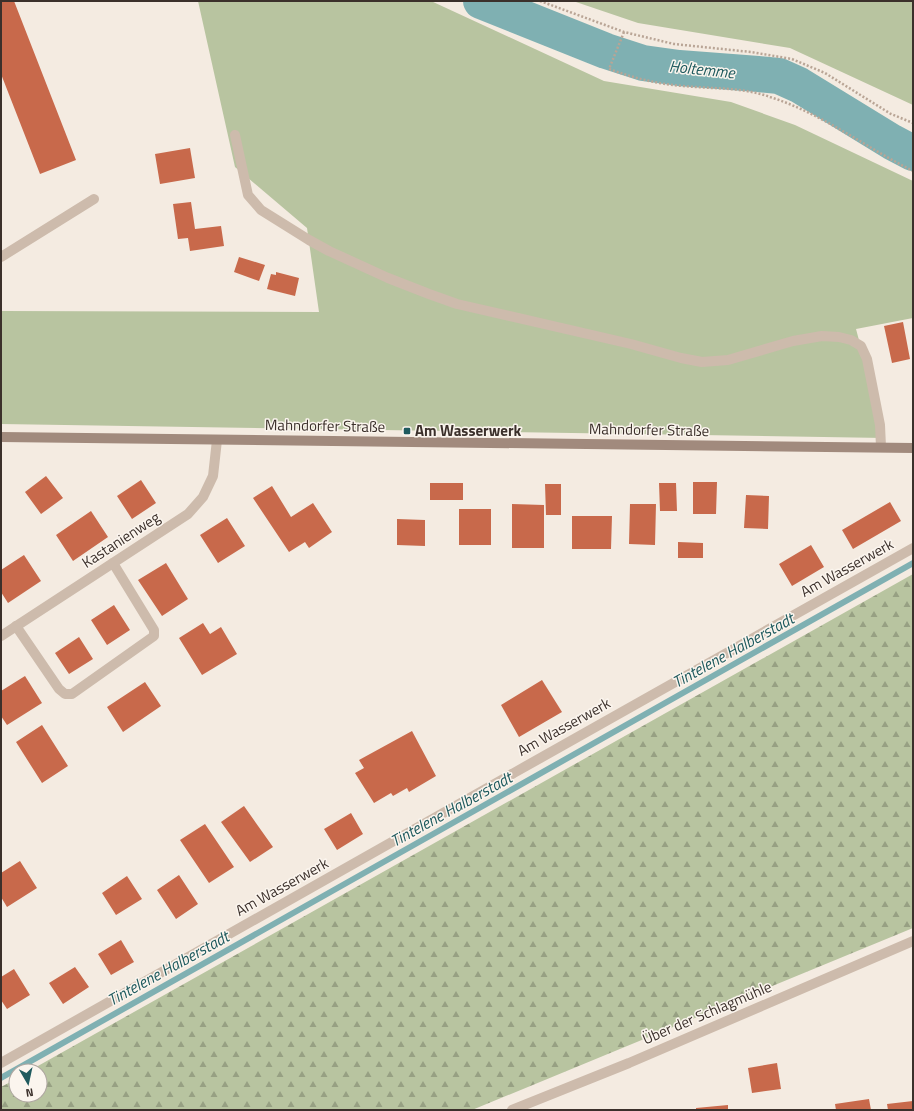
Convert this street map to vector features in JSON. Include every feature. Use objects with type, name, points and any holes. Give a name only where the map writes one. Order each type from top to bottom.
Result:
[{"type":"street","points":[[235,134],[248,195],[261,210],[308,240],[329,251],[388,278],[457,304],[702,362],[728,360],[793,341],[822,336],[839,337],[851,340],[861,346],[867,359],[880,425],[881,447]]},
{"type":"street","points":[[1,257],[94,199]]},
{"type":"street","name":"Mahndorfer Straße","points":[[1,437],[913,448]]},
{"type":"street","name":"Kastanienweg","points":[[1,636],[188,514],[203,497],[213,476],[217,440]]},
{"type":"street","name":"Am Wasserwerk","points":[[1,1063],[913,548]]},
{"type":"street","points":[[16,626],[58,689],[65,694],[72,694],[154,636],[154,630],[113,563]]},
{"type":"street","name":"Über der Schlagmühle","points":[[512,1110],[629,1062],[913,941]]},
{"type":"path","points":[[540,1],[624,32],[674,44],[751,52],[792,60],[825,73],[891,114],[913,123]]},
{"type":"path","points":[[624,32],[609,70],[640,80],[682,86],[734,90],[769,96],[807,111],[884,156],[913,171]]},
{"type":"green space","points":[[198,1],[431,1],[604,81],[731,102],[795,125],[913,181],[913,318],[856,329],[885,438],[1,424],[1,311],[319,312],[307,228],[235,167]]},
{"type":"green space","points":[[573,1],[913,1],[913,105],[790,48],[638,23]]},
{"type":"green space","points":[[913,574],[913,928],[472,1110],[1,1110],[1,1087],[8,1083],[8,1103],[48,1103],[48,1063],[43,1063]]},
{"type":"building","points":[[1,1],[14,1],[76,160],[40,174],[1,74]]},
{"type":"building","points":[[190,148],[195,178],[160,184],[155,154]]},
{"type":"building","points":[[191,202],[195,229],[221,226],[224,246],[190,251],[188,238],[178,239],[173,204]]},
{"type":"building","points":[[239,257],[265,265],[259,281],[234,272]]},
{"type":"building","points":[[276,272],[299,278],[295,296],[267,289],[271,274],[276,275]]},
{"type":"building","points":[[903,322],[910,359],[892,363],[884,326]]},
{"type":"building","points":[[46,476],[63,498],[41,514],[25,492]]},
{"type":"building","points":[[141,480],[156,503],[132,519],[117,496]]},
{"type":"building","points":[[693,482],[717,482],[716,514],[693,514]]},
{"type":"building","points":[[430,483],[463,483],[463,500],[430,500]]},
{"type":"building","points":[[659,483],[676,483],[677,511],[660,511]]},
{"type":"building","points":[[545,484],[561,484],[561,515],[546,515]]},
{"type":"building","points":[[272,486],[291,517],[313,503],[332,532],[309,548],[305,542],[289,552],[253,498]]},
{"type":"building","points":[[746,495],[769,496],[768,529],[744,528]]},
{"type":"building","points":[[890,502],[901,521],[853,549],[842,530]]},
{"type":"building","points":[[512,504],[544,505],[544,548],[512,548]]},
{"type":"building","points":[[630,504],[656,504],[655,545],[629,544]]},
{"type":"building","points":[[459,509],[491,509],[491,545],[459,545]]},
{"type":"building","points":[[91,511],[108,537],[73,561],[56,535]]},
{"type":"building","points":[[572,516],[612,516],[611,549],[572,549]]},
{"type":"building","points":[[227,518],[245,546],[218,563],[200,535]]},
{"type":"building","points":[[397,519],[425,520],[425,546],[397,545]]},
{"type":"building","points":[[678,542],[703,543],[703,558],[678,558]]},
{"type":"building","points":[[811,545],[824,567],[792,586],[779,564]]},
{"type":"building","points":[[24,555],[41,581],[8,603],[1,592],[1,570]]},
{"type":"building","points":[[166,563],[188,599],[162,616],[138,580]]},
{"type":"building","points":[[114,605],[130,630],[107,645],[91,620]]},
{"type":"building","points":[[203,623],[210,634],[221,627],[237,654],[202,675],[179,638]]},
{"type":"building","points":[[79,637],[93,659],[69,674],[55,653]]},
{"type":"building","points":[[25,676],[42,703],[7,725],[1,716],[1,691]]},
{"type":"building","points":[[542,680],[562,712],[519,737],[501,705]]},
{"type":"building","points":[[145,682],[161,706],[123,732],[107,707]]},
{"type":"building","points":[[42,725],[68,766],[42,783],[16,742]]},
{"type":"building","points":[[412,731],[436,776],[409,792],[407,788],[393,796],[391,793],[374,803],[355,773],[364,768],[359,760]]},
{"type":"building","points":[[244,806],[273,847],[250,862],[221,822]]},
{"type":"building","points":[[351,813],[363,834],[337,850],[324,829]]},
{"type":"building","points":[[205,824],[234,867],[209,883],[180,840]]},
{"type":"building","points":[[20,861],[37,888],[7,907],[1,897],[1,873]]},
{"type":"building","points":[[179,875],[198,904],[176,919],[157,890]]},
{"type":"building","points":[[127,876],[142,899],[116,915],[102,893]]},
{"type":"building","points":[[121,940],[134,962],[111,975],[98,954]]},
{"type":"building","points":[[75,967],[89,987],[63,1004],[49,983]]},
{"type":"building","points":[[14,969],[30,995],[7,1009],[1,1000],[1,977]]},
{"type":"building","points":[[777,1063],[781,1089],[752,1093],[748,1068]]},
{"type":"building","points":[[869,1099],[871,1110],[836,1110],[835,1104]]},
{"type":"building","points":[[913,1101],[913,1110],[888,1110],[887,1104]]},
{"type":"building","points":[[728,1105],[728,1110],[696,1110],[696,1108]]},
{"type":"waterway","name":"Holtemme","points":[[481,1],[606,51],[643,63],[679,68],[779,76],[799,85],[892,142],[913,153]]},
{"type":"waterway","name":"Tintelene Halberstadt","points":[[1,1078],[913,563]]},
{"type":"place","name":"Am Wasserwerk","points":[[407,431]]}]
